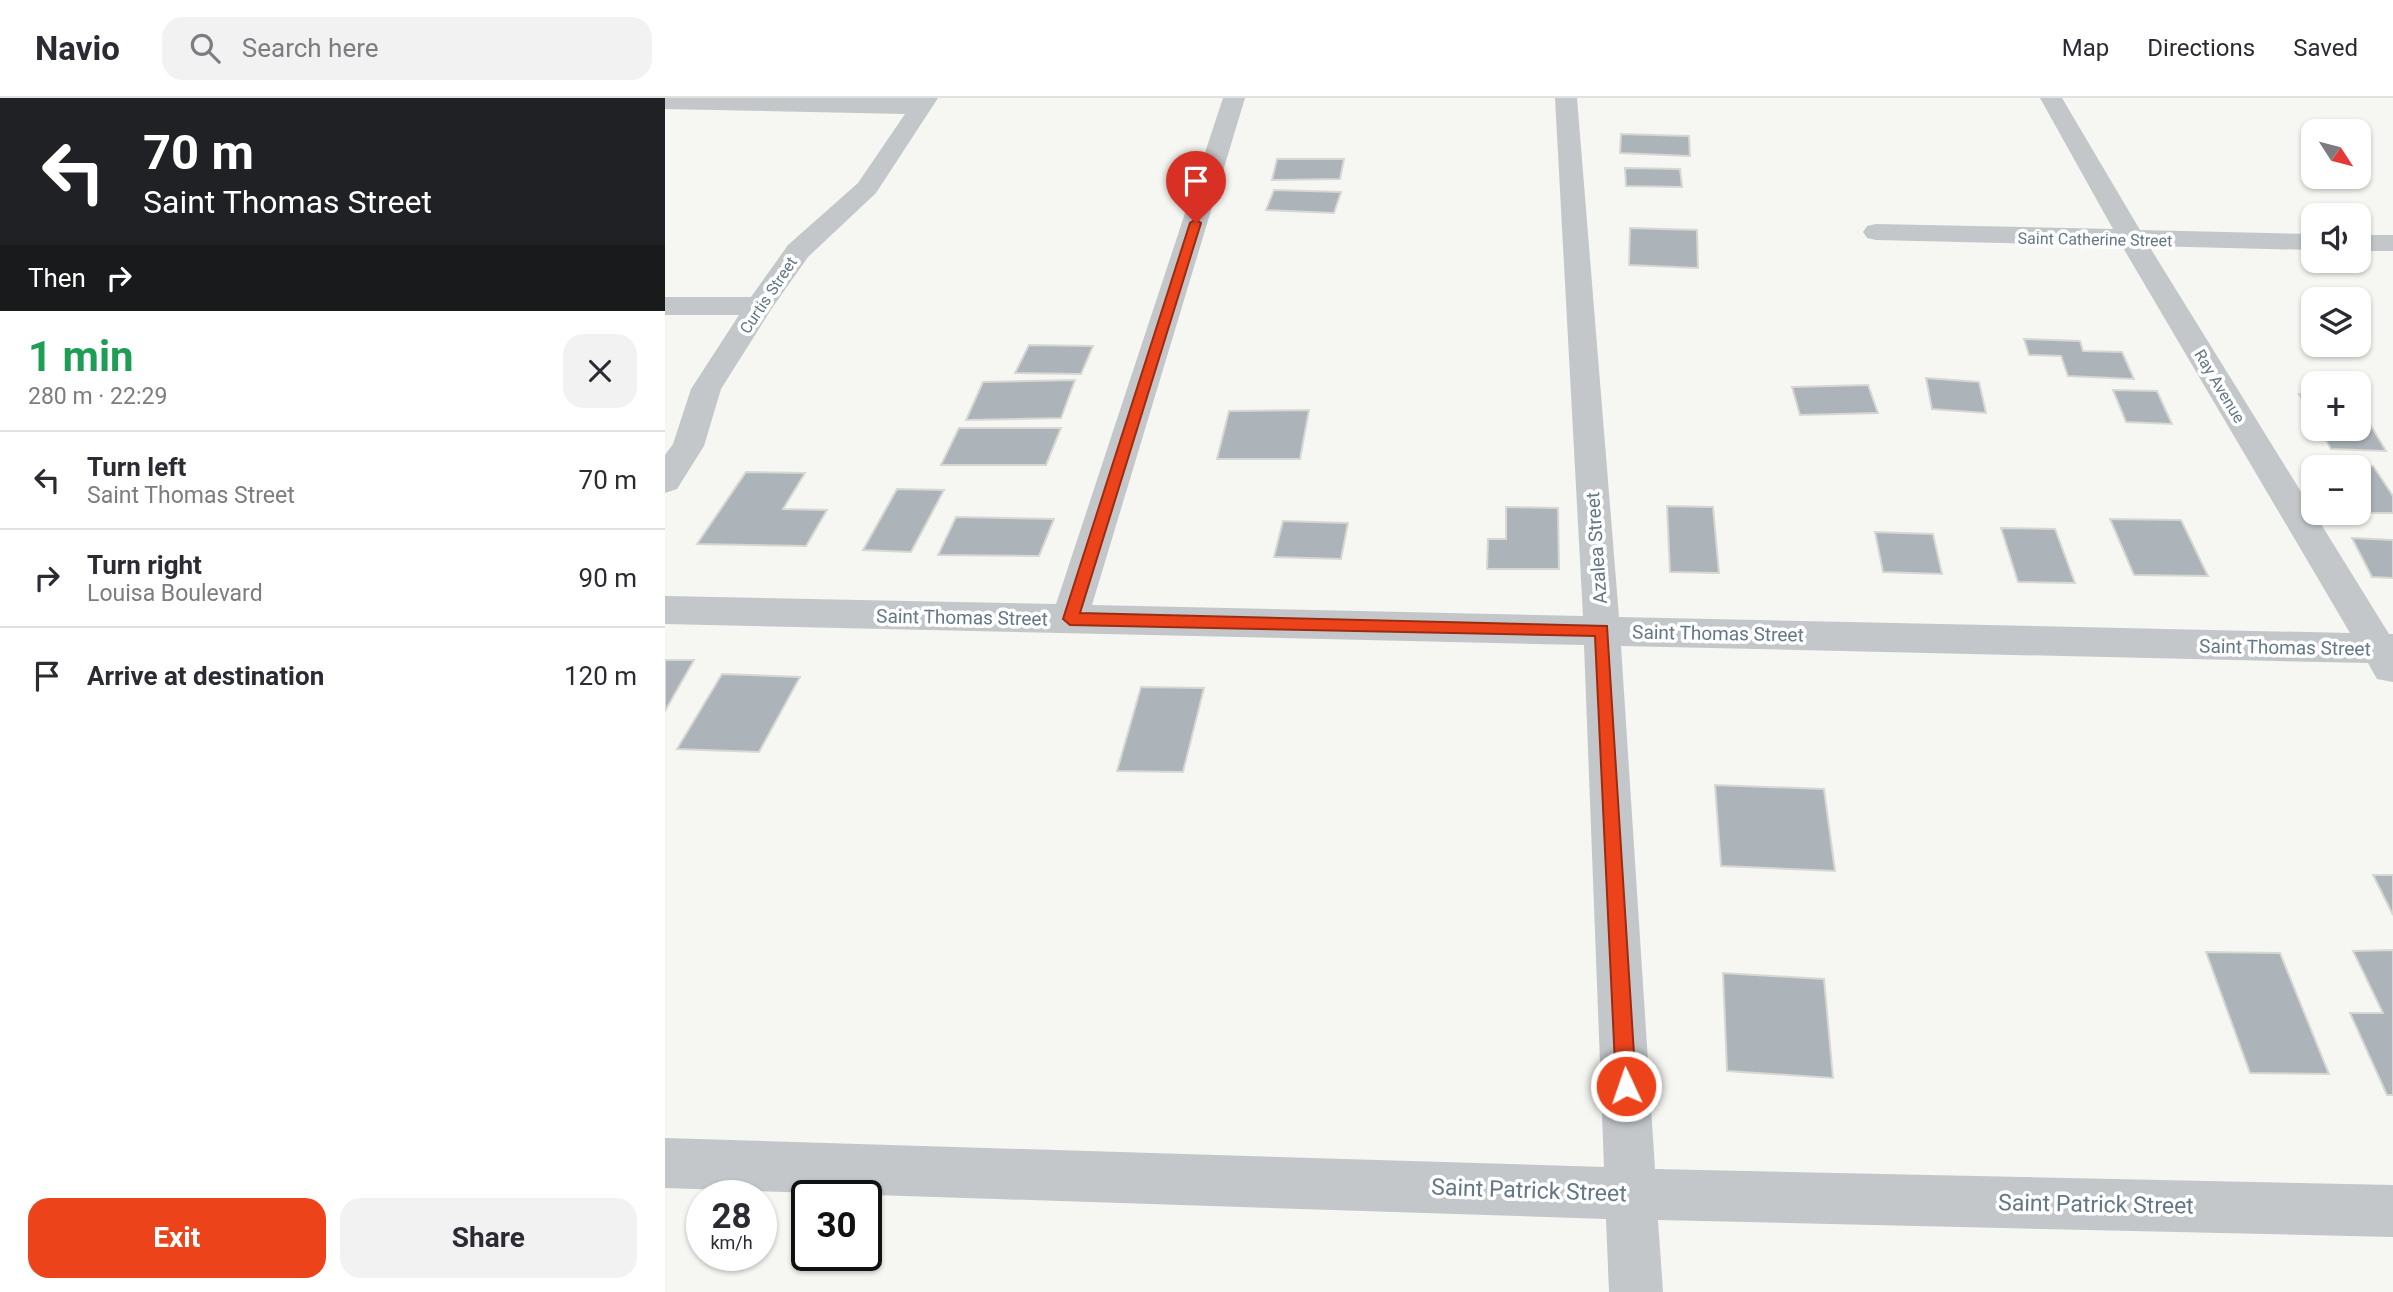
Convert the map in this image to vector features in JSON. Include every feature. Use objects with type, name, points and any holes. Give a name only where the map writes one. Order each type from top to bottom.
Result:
[{"type":"street","points":[[1070,619],[1234,98]]},
{"type":"street","name":"Azalea Street","points":[[1566,98],[1602,630],[1636,1292]]},
{"type":"street","name":"Ray Avenue","points":[[2051,98],[2132,240],[2388,657]]},
{"type":"street","points":[[665,102],[924,102]]},
{"type":"street","name":"Curtis Street","points":[[665,481],[688,446],[706,389],[759,306],[797,251],[852,204],[867,187],[924,102]]},
{"type":"street","name":"Saint Catherine Street","points":[[1876,232],[2301,242]]},
{"type":"street","points":[[2371,243],[2393,243]]},
{"type":"street","points":[[665,306],[759,306]]},
{"type":"street","name":"Saint Thomas Street","points":[[665,610],[1602,630],[2388,657]]},
{"type":"street","name":"Saint Patrick Street","points":[[665,1163],[1631,1194],[2393,1211]]},
{"type":"building","points":[[1621,134],[1689,136],[1690,156],[1620,153]]},
{"type":"building","points":[[1277,159],[1344,159],[1340,179],[1272,180]]},
{"type":"building","points":[[1625,168],[1680,169],[1682,187],[1626,186]]},
{"type":"building","points":[[1274,190],[1341,192],[1334,213],[1266,210]]},
{"type":"building","points":[[1630,228],[1697,230],[1698,268],[1629,265]]},
{"type":"building","points":[[2024,339],[2080,341],[2083,351],[2122,352],[2134,379],[2068,376],[2061,356],[2029,355]]},
{"type":"building","points":[[1029,345],[1093,346],[1081,374],[1015,373]]},
{"type":"building","points":[[1926,378],[1979,382],[1986,413],[1932,409]]},
{"type":"building","points":[[1075,380],[1061,418],[966,420],[983,382]]},
{"type":"building","points":[[1868,385],[1878,413],[1800,415],[1792,387]]},
{"type":"building","points":[[2113,390],[2157,391],[2172,424],[2126,422]]},
{"type":"building","points":[[1309,410],[1300,459],[1217,459],[1229,411]]},
{"type":"building","points":[[2371,426],[2386,451],[2331,449],[2326,441],[2371,441]]},
{"type":"building","points":[[959,428],[1061,428],[1046,465],[941,465]]},
{"type":"building","points":[[2371,466],[2393,496],[2393,513],[2371,513]]},
{"type":"building","points":[[746,472],[805,473],[783,509],[827,510],[806,546],[697,544]]},
{"type":"building","points":[[897,489],[944,490],[911,552],[863,550]]},
{"type":"building","points":[[1667,506],[1713,507],[1719,573],[1670,572]]},
{"type":"building","points":[[1506,507],[1558,508],[1559,569],[1487,569],[1488,539],[1506,539]]},
{"type":"building","points":[[956,517],[1054,519],[1039,556],[938,555]]},
{"type":"building","points":[[2110,519],[2181,520],[2208,576],[2134,575]]},
{"type":"building","points":[[1283,521],[1348,523],[1341,559],[1274,557]]},
{"type":"building","points":[[2001,528],[2055,529],[2075,583],[2018,582]]},
{"type":"building","points":[[1875,532],[1933,534],[1942,574],[1883,572]]},
{"type":"building","points":[[2352,538],[2393,540],[2393,578],[2372,577]]},
{"type":"building","points":[[665,660],[694,660],[665,711]]},
{"type":"building","points":[[722,674],[800,677],[759,752],[677,749]]},
{"type":"building","points":[[1141,687],[1204,688],[1183,772],[1117,771]]},
{"type":"building","points":[[1715,785],[1824,789],[1835,871],[1721,866]]},
{"type":"building","points":[[2373,875],[2393,875],[2393,915]]},
{"type":"building","points":[[2393,950],[2393,1095],[2387,1095],[2350,1013],[2383,1013],[2353,951]]},
{"type":"building","points":[[2206,952],[2280,953],[2329,1074],[2250,1073]]},
{"type":"building","points":[[1723,973],[1824,979],[1833,1078],[1727,1071]]},
{"type":"route","points":[[1196,223],[1070,619],[1602,630],[1626,1086]]}]
